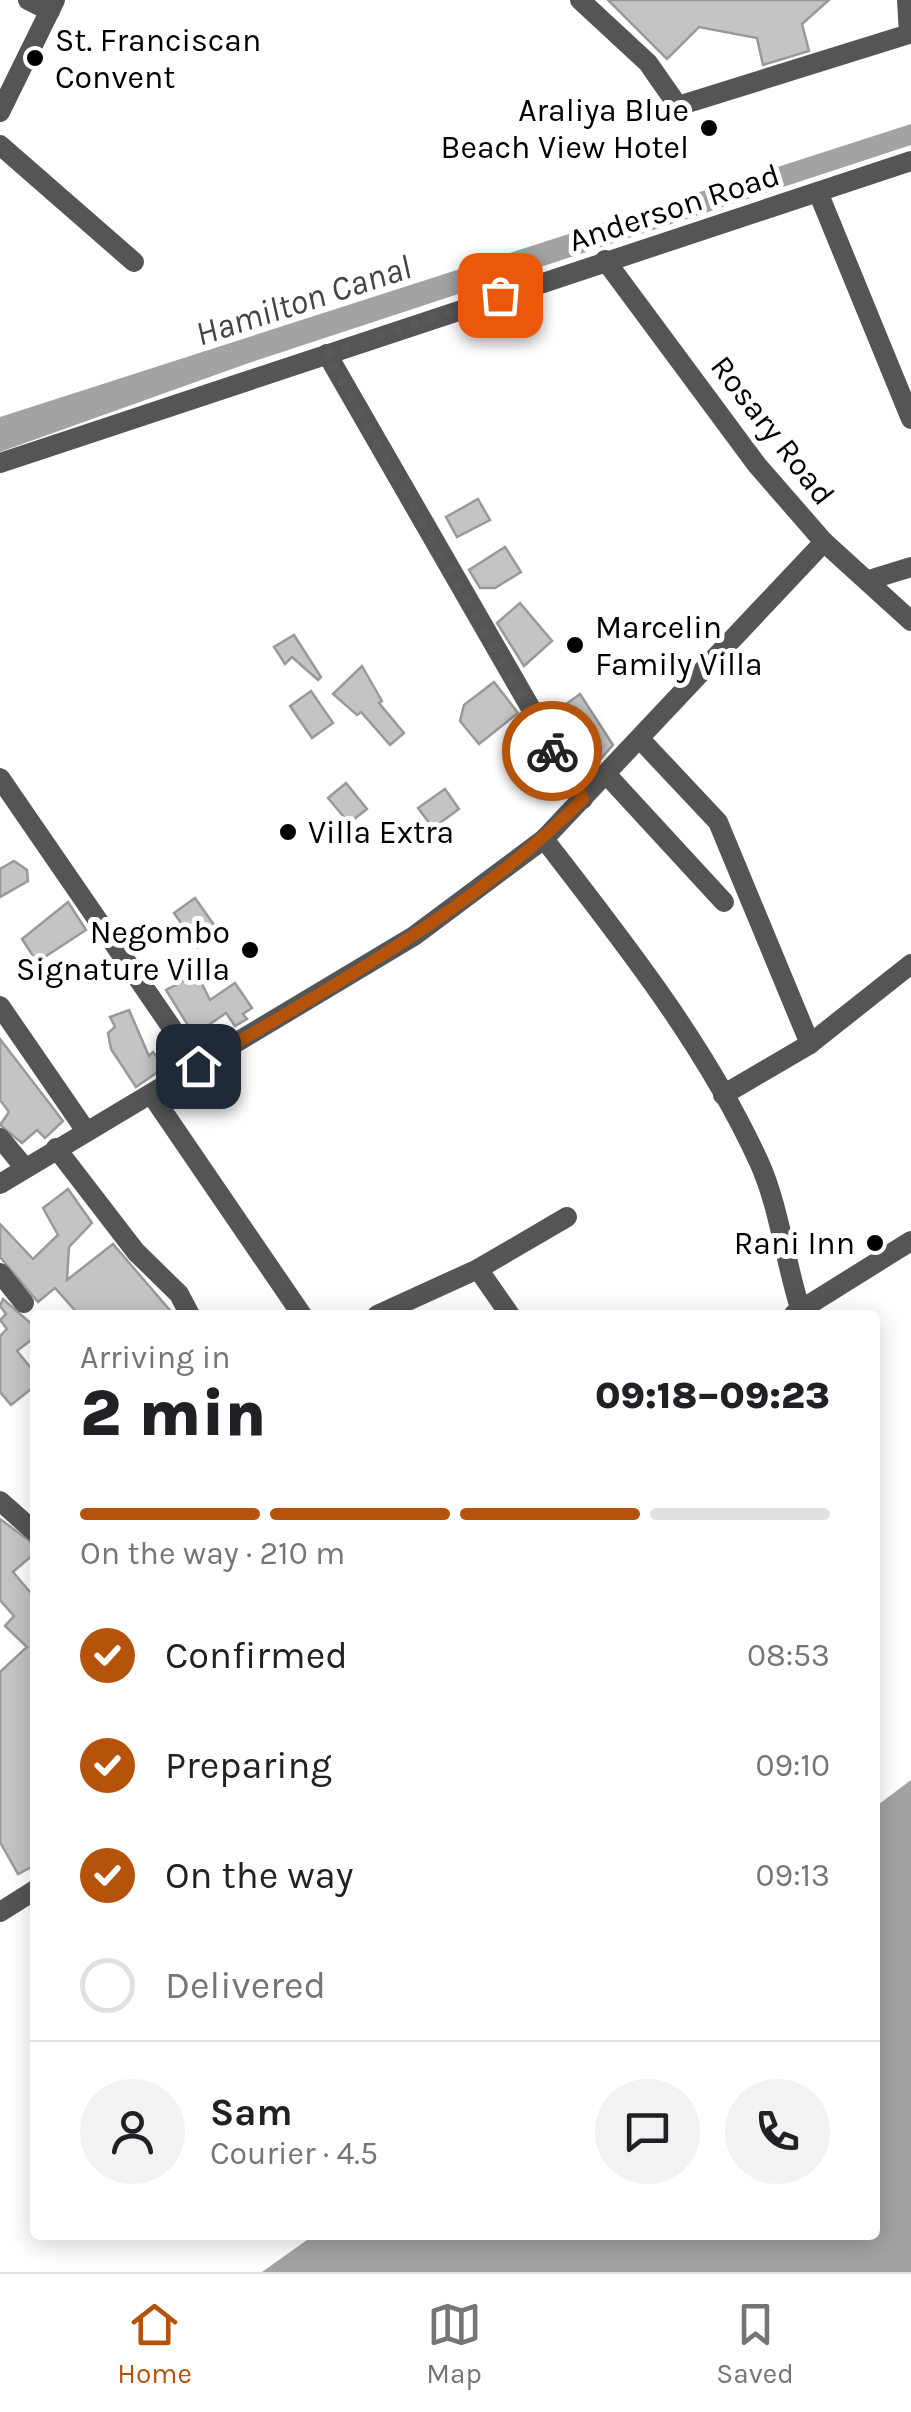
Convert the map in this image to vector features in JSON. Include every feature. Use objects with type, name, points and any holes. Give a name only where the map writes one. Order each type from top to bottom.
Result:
[{"type":"street","points":[[2,104],[52,6],[28,0]]},
{"type":"street","points":[[580,0],[648,63],[678,106],[909,34],[907,0]]},
{"type":"street","points":[[0,144],[134,262]]},
{"type":"street","name":"Anderson Road","points":[[0,463],[911,161]]},
{"type":"street","points":[[818,192],[911,418]]},
{"type":"street","name":"Rosary Road","points":[[605,260],[757,464],[824,542],[911,620]]},
{"type":"street","points":[[326,354],[583,799]]},
{"type":"street","points":[[0,1184],[414,936],[544,839],[824,542]]},
{"type":"street","points":[[869,580],[911,567]]},
{"type":"street","points":[[640,739],[718,822],[810,1044]]},
{"type":"street","points":[[607,775],[724,902]]},
{"type":"street","points":[[0,778],[198,1066]]},
{"type":"street","points":[[544,839],[641,964],[723,1095],[760,1164],[796,1310]]},
{"type":"street","points":[[723,1095],[810,1044],[911,964]]},
{"type":"street","points":[[0,1006],[86,1131]]},
{"type":"street","points":[[151,1094],[299,1310]]},
{"type":"street","points":[[0,1138],[25,1168]]},
{"type":"street","points":[[56,1148],[136,1252],[180,1294],[188,1310]]},
{"type":"street","points":[[388,1310],[478,1269],[567,1216]]},
{"type":"street","points":[[799,1310],[911,1241]]},
{"type":"street","points":[[478,1269],[507,1310]]},
{"type":"street","points":[[0,1273],[24,1303]]},
{"type":"street","points":[[0,1501],[30,1528]]},
{"type":"street","points":[[2,1906],[30,1892]]},
{"type":"shaded area","points":[[911,124],[911,145],[246,364],[0,452],[0,417]]},
{"type":"shaded area","points":[[911,1780],[911,2272],[262,2272],[307,2240],[880,2240],[880,1803]]},
{"type":"building","points":[[608,0],[829,0],[802,24],[809,51],[763,65],[757,38],[699,27],[667,59]]},
{"type":"building","points":[[478,499],[490,520],[457,537],[446,517]]},
{"type":"building","points":[[505,547],[521,572],[495,588],[480,588],[469,570]]},
{"type":"building","points":[[520,603],[552,641],[524,666],[497,623]]},
{"type":"building","points":[[294,635],[321,677],[318,680],[292,657],[285,664],[274,647]]},
{"type":"building","points":[[362,666],[382,701],[379,703],[404,733],[390,745],[361,712],[357,715],[333,694]]},
{"type":"building","points":[[494,682],[518,713],[479,744],[460,721],[464,705]]},
{"type":"building","points":[[311,691],[333,723],[312,738],[290,706]]},
{"type":"building","points":[[580,694],[613,745],[590,771],[579,764],[568,744],[571,741],[551,715]]},
{"type":"building","points":[[346,783],[367,809],[349,823],[328,798]]},
{"type":"building","points":[[445,789],[459,809],[433,828],[418,808]]},
{"type":"building","points":[[14,861],[27,870],[28,881],[0,897],[0,869]]},
{"type":"building","points":[[195,898],[217,929],[198,947],[174,913]]},
{"type":"building","points":[[68,902],[86,930],[37,962],[22,939]]},
{"type":"building","points":[[197,974],[210,1000],[235,983],[252,1008],[243,1014],[247,1019],[235,1026],[226,1013],[194,1035],[166,990]]},
{"type":"building","points":[[129,1010],[149,1056],[153,1052],[165,1067],[136,1087],[111,1049],[108,1033],[115,1027],[110,1017]]},
{"type":"building","points":[[0,1039],[63,1121],[45,1138],[37,1130],[22,1143],[0,1125],[9,1112],[0,1100]]},
{"type":"building","points":[[68,1189],[92,1223],[69,1247],[67,1280],[113,1244],[170,1310],[75,1310],[55,1288],[38,1302],[0,1257],[0,1224],[33,1259],[58,1235],[43,1208]]},
{"type":"building","points":[[3,1299],[30,1323],[30,1341],[17,1351],[30,1367],[30,1390],[11,1405],[0,1392],[0,1336],[7,1329],[0,1320],[6,1314],[0,1306]]},
{"type":"building","points":[[0,1519],[30,1541],[30,1557],[13,1572],[30,1592],[30,1868],[18,1874],[0,1842],[0,1672],[27,1647],[5,1626],[14,1616],[0,1600]]},
{"type":"way so far","points":[[500,295],[326,354],[552,751]]},
{"type":"place","name":"St. Franciscan Convent","points":[[35,58]]},
{"type":"place","name":"Araliya Blue Beach View Hotel","points":[[709,128]]},
{"type":"place","name":"Marcelin Family Villa","points":[[575,645]]},
{"type":"place","name":"Villa Extra","points":[[288,832]]},
{"type":"place","name":"Negombo Signature Villa","points":[[250,950]]},
{"type":"place","name":"Rani Inn","points":[[875,1243]]},
{"type":"route","points":[[198,1066],[414,936],[544,839],[583,799],[552,751]]},
{"type":"water label","name":"Hamilton Canal","points":[[303,300]]}]
